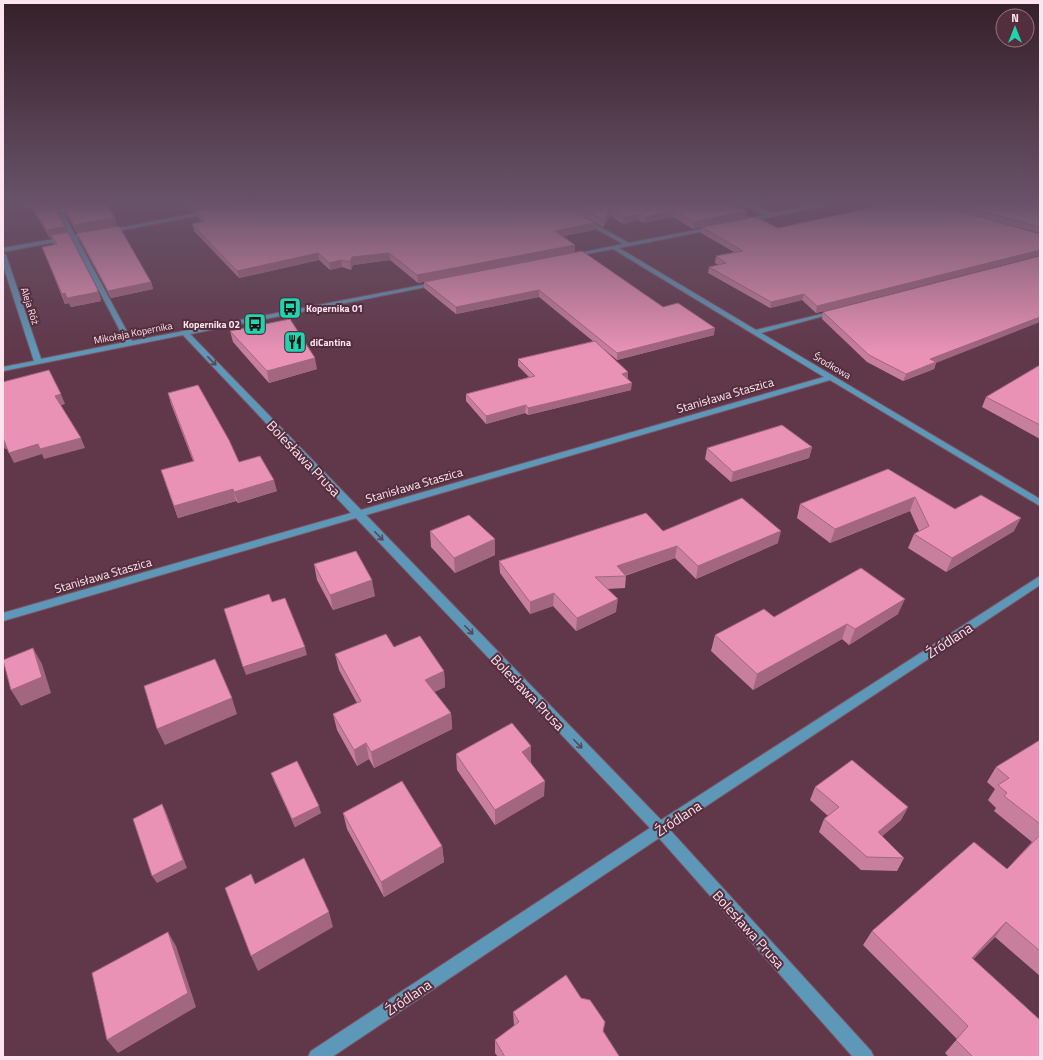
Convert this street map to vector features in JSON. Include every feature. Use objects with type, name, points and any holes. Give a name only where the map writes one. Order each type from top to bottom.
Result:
[{"type":"street","points":[[83,253],[130,344]]},
{"type":"street","points":[[567,256],[580,253]]},
{"type":"street","name":"Środkowa","points":[[624,253],[1040,503]]},
{"type":"street","name":"Aleja Róż","points":[[3,255],[38,362]]},
{"type":"street","name":"Mikołaja Kopernika","points":[[3,369],[442,282]]},
{"type":"street","points":[[755,332],[847,308]]},
{"type":"street","name":"Bolesława Prusa","points":[[185,333],[660,830],[865,1057]]},
{"type":"street","name":"Stanisława Staszica","points":[[3,617],[832,377]]},
{"type":"street","name":"Źródlana","points":[[317,1057],[1040,580]]},
{"type":"building","points":[[45,253],[79,253],[98,290],[98,292],[67,298],[65,293],[62,294]]},
{"type":"building","points":[[88,253],[135,253],[151,282],[108,291]]},
{"type":"building","points":[[220,253],[316,253],[237,271]]},
{"type":"building","points":[[319,253],[385,253],[352,257],[350,262],[341,260],[329,263]]},
{"type":"building","points":[[390,253],[530,253],[417,275]]},
{"type":"building","points":[[569,253],[586,253],[663,307],[678,303],[715,328],[617,353],[539,290],[456,307],[424,282]]},
{"type":"building","points":[[730,253],[1026,253],[817,306],[804,294],[771,302],[709,267],[726,263],[716,256]]},
{"type":"building","points":[[1040,256],[1040,317],[930,359],[936,362],[906,374],[869,355],[823,312]]},
{"type":"building","points":[[290,319],[315,358],[267,371],[230,331]]},
{"type":"building","points":[[595,341],[628,372],[622,374],[632,383],[528,408],[526,405],[486,416],[466,394],[535,376],[518,359]]},
{"type":"building","points":[[1040,365],[1040,425],[986,397]]},
{"type":"building","points":[[49,370],[61,394],[55,396],[81,438],[40,449],[38,444],[9,453],[3,438],[3,382]]},
{"type":"building","points":[[198,385],[229,440],[239,462],[260,456],[274,480],[234,492],[233,489],[174,506],[161,470],[194,461],[168,393]]},
{"type":"building","points":[[782,425],[812,447],[733,472],[707,448]]},
{"type":"building","points":[[888,469],[955,509],[981,495],[1021,518],[952,558],[914,534],[929,526],[915,497],[835,529],[800,504]]},
{"type":"building","points":[[742,498],[781,531],[698,566],[677,546],[617,566],[626,576],[595,577],[618,599],[577,618],[554,593],[530,602],[499,561],[646,513],[663,531]]},
{"type":"building","points":[[469,515],[495,539],[454,558],[430,531]]},
{"type":"building","points":[[356,551],[372,580],[330,595],[314,564]]},
{"type":"building","points":[[861,568],[905,599],[855,629],[847,624],[757,674],[715,635],[764,609],[774,617]]},
{"type":"building","points":[[269,594],[272,602],[285,598],[305,647],[243,667],[224,609]]},
{"type":"building","points":[[386,634],[394,647],[420,636],[444,671],[425,680],[451,713],[371,752],[366,743],[354,750],[333,714],[361,701],[335,654]]},
{"type":"building","points":[[33,648],[42,677],[11,690],[3,660]]},
{"type":"building","points":[[215,659],[232,698],[157,729],[144,686]]},
{"type":"building","points":[[512,723],[531,746],[522,752],[545,781],[495,810],[456,754]]},
{"type":"building","points":[[1040,740],[1040,824],[1004,796],[1007,793],[998,785],[1009,778],[996,767]]},
{"type":"building","points":[[852,760],[908,807],[878,832],[904,858],[867,857],[824,819],[839,807],[815,787]]},
{"type":"building","points":[[297,761],[319,806],[292,819],[271,773]]},
{"type":"building","points":[[402,781],[442,846],[381,882],[343,813]]},
{"type":"building","points":[[162,804],[183,860],[152,876],[133,819]]},
{"type":"building","points":[[1040,835],[1040,951],[1006,922],[972,958],[1040,1020],[1040,1057],[973,1057],[956,1040],[968,1026],[872,931],[974,842],[1007,869]]},
{"type":"building","points":[[304,858],[329,912],[251,956],[225,888],[251,874],[255,884]]},
{"type":"building","points":[[168,932],[188,993],[107,1040],[92,973]]},
{"type":"building","points":[[566,975],[581,998],[590,1000],[605,1022],[603,1031],[619,1056],[505,1057],[495,1040],[519,1022],[513,1012]]},
{"type":"place","name":"Kopernika 01","points":[[290,308]]},
{"type":"place","name":"Kopernika 02","points":[[255,324]]},
{"type":"place","name":"diCantina","points":[[295,342]]}]
